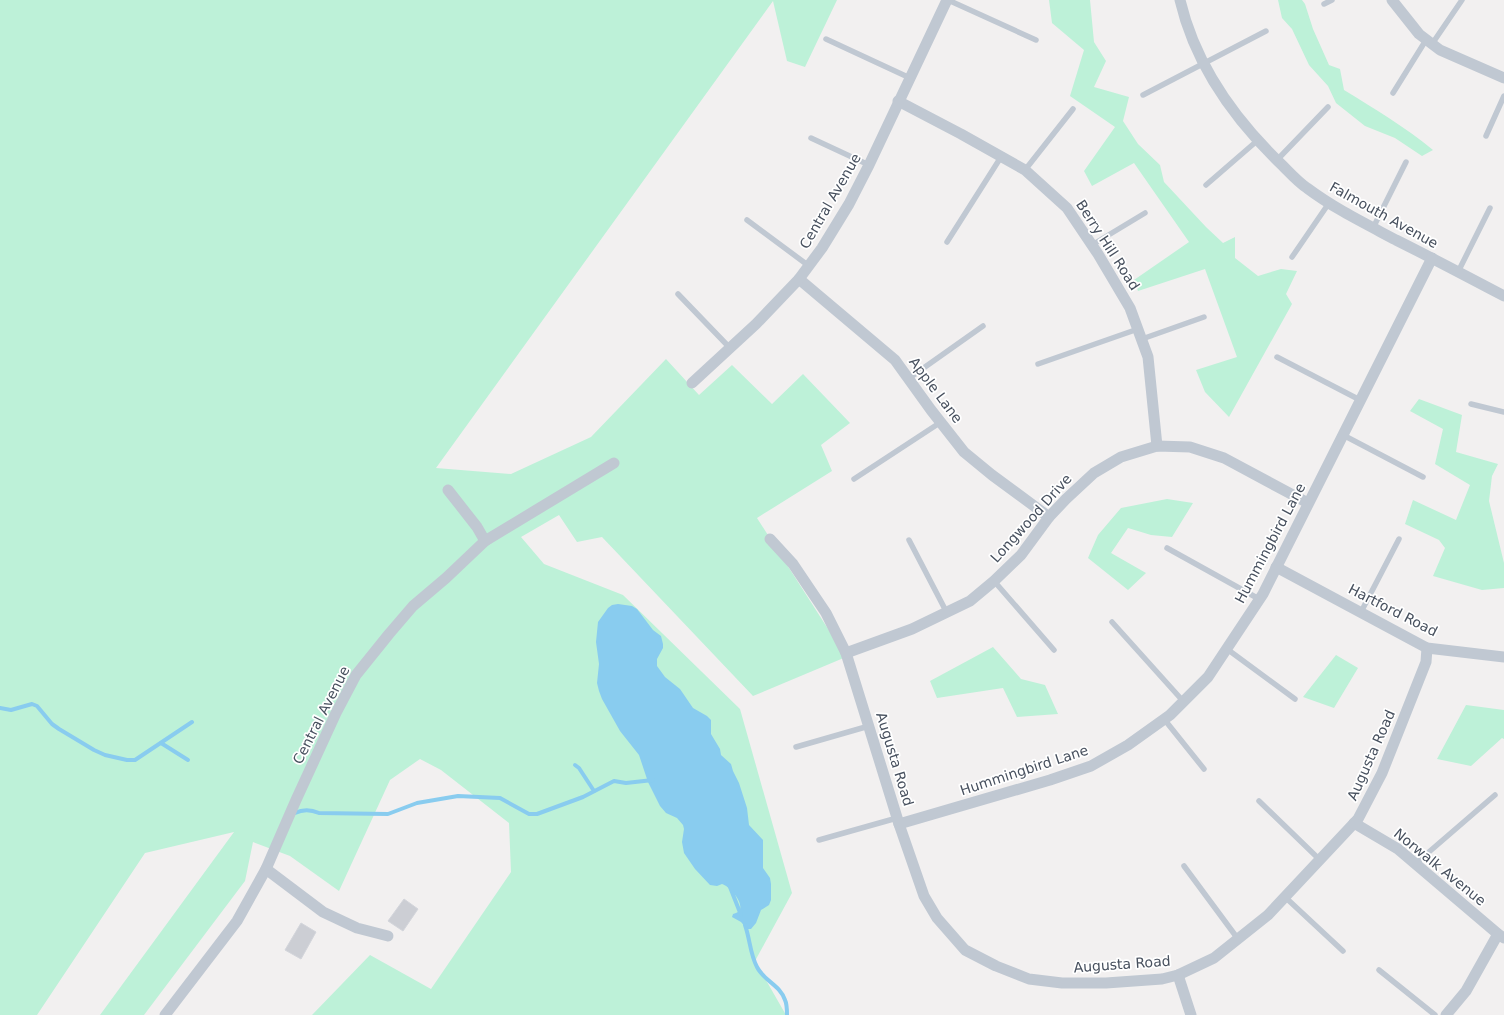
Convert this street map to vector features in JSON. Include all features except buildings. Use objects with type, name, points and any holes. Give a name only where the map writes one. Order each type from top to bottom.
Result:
[{"type":"street","name":"Central Avenue","points":[[692,383],[730,348],[799,279],[822,248],[849,204],[869,165],[898,101],[948,0]]},
{"type":"street","name":"Falmouth Avenue","points":[[1180,0],[1184,18],[1204,64],[1217,87],[1240,120],[1277,160],[1306,188],[1346,214],[1504,296]]},
{"type":"street","points":[[1392,0],[1418,34],[1440,50],[1504,78]]},
{"type":"street","name":"Berry Hill Road","points":[[898,101],[1025,170],[1067,208],[1092,245],[1130,308],[1140,334],[1148,357],[1157,446]]},
{"type":"street","name":"Hummingbird Lane","points":[[898,821],[1050,780],[1091,766],[1128,745],[1164,720],[1208,677],[1259,599],[1432,258]]},
{"type":"street","name":"Apple Lane","points":[[799,279],[895,360],[964,452],[1049,518]]},
{"type":"street","name":"Longwood Drive","points":[[846,653],[912,629],[970,601],[994,581],[1020,555],[1049,518],[1094,473],[1121,457],[1157,446],[1190,447],[1224,458],[1308,503]]},
{"type":"street","name":"Central Avenue","points":[[165,1015],[237,921],[266,869],[321,746],[356,675],[389,634],[413,606],[485,541],[614,463]]},
{"type":"street","points":[[448,490],[477,527],[485,541]]},
{"type":"street","name":"Augusta Road","points":[[770,539],[793,564],[826,613],[846,653],[898,821],[924,896],[937,918],[965,950],[996,966],[1029,979],[1062,982],[1106,983],[1162,979],[1178,975],[1214,958],[1268,915],[1358,819],[1382,773],[1426,662],[1427,648]]},
{"type":"street","name":"Hartford Road","points":[[1276,567],[1427,648],[1504,657]]},
{"type":"street","name":"Norwalk Avenue","points":[[1354,823],[1398,849],[1501,936]]},
{"type":"street","points":[[266,869],[323,912],[357,928],[388,936]]},
{"type":"street","points":[[1447,1014],[1466,990],[1501,936]]},
{"type":"street","points":[[1178,975],[1191,1015]]},
{"type":"lane","points":[[948,0],[1036,40]]},
{"type":"lane","points":[[1324,4],[1332,0]]},
{"type":"lane","points":[[1393,93],[1429,42],[1462,0]]},
{"type":"lane","points":[[1143,96],[1266,31]]},
{"type":"lane","points":[[826,39],[910,78]]},
{"type":"lane","points":[[1486,136],[1504,96]]},
{"type":"lane","points":[[1277,160],[1328,107]]},
{"type":"lane","points":[[1025,170],[1073,109]]},
{"type":"lane","points":[[811,138],[869,165]]},
{"type":"lane","points":[[1206,185],[1258,140]]},
{"type":"lane","points":[[947,242],[1001,157]]},
{"type":"lane","points":[[1374,228],[1406,162]]},
{"type":"lane","points":[[1292,257],[1329,203]]},
{"type":"lane","points":[[1458,272],[1490,208]]},
{"type":"lane","points":[[1092,245],[1145,213]]},
{"type":"lane","points":[[747,220],[809,266]]},
{"type":"lane","points":[[678,294],[730,348]]},
{"type":"lane","points":[[1038,364],[1204,317]]},
{"type":"lane","points":[[908,379],[982,326]]},
{"type":"lane","points":[[1277,357],[1360,400]]},
{"type":"lane","points":[[1471,404],[1504,412]]},
{"type":"lane","points":[[854,479],[941,422]]},
{"type":"lane","points":[[1343,435],[1423,477]]},
{"type":"lane","points":[[909,540],[947,613]]},
{"type":"lane","points":[[1361,612],[1399,540]]},
{"type":"lane","points":[[1167,548],[1259,599]]},
{"type":"lane","points":[[994,581],[1054,650]]},
{"type":"lane","points":[[1112,622],[1183,701]]},
{"type":"lane","points":[[1227,648],[1295,699]]},
{"type":"lane","points":[[1164,720],[1204,769]]},
{"type":"lane","points":[[796,747],[869,726]]},
{"type":"lane","points":[[1415,864],[1495,795]]},
{"type":"lane","points":[[1259,801],[1320,860]]},
{"type":"lane","points":[[819,840],[898,821]]},
{"type":"lane","points":[[1184,866],[1238,939]]},
{"type":"lane","points":[[1285,897],[1343,951]]},
{"type":"lane","points":[[1379,970],[1435,1015]]},
{"type":"green space","points":[[0,0],[837,0],[805,67],[787,61],[773,1],[436,468],[511,474],[591,437],[666,359],[699,395],[732,365],[772,404],[803,374],[850,423],[821,445],[832,471],[757,518],[846,657],[753,696],[602,537],[577,542],[559,515],[521,537],[544,564],[623,595],[740,709],[792,893],[755,961],[786,1015],[312,1015],[370,955],[431,989],[511,872],[509,823],[441,770],[420,759],[390,780],[339,891],[290,856],[253,842],[245,881],[144,1015],[100,1015],[234,832],[145,853],[37,1015],[0,1015]]},
{"type":"green space","points":[[1049,0],[1090,0],[1094,42],[1106,61],[1094,87],[1129,97],[1123,121],[1138,144],[1160,165],[1164,182],[1223,243],[1235,237],[1235,258],[1258,276],[1281,269],[1297,271],[1286,294],[1292,304],[1229,417],[1205,392],[1196,370],[1237,357],[1205,269],[1138,291],[1134,280],[1189,242],[1134,163],[1092,186],[1084,171],[1115,127],[1070,96],[1084,50],[1052,23]]},
{"type":"green space","points":[[1278,0],[1302,0],[1305,4],[1313,29],[1329,65],[1340,69],[1344,90],[1401,126],[1433,150],[1422,156],[1395,138],[1365,126],[1336,103],[1328,86],[1309,65],[1292,29],[1282,18]]},
{"type":"green space","points":[[1419,399],[1462,415],[1456,452],[1498,464],[1492,476],[1489,501],[1504,563],[1504,588],[1482,590],[1433,576],[1445,548],[1439,540],[1405,524],[1413,500],[1456,520],[1470,485],[1435,464],[1443,429],[1410,411]]},
{"type":"green space","points":[[1167,499],[1193,503],[1172,537],[1151,535],[1128,528],[1111,553],[1146,573],[1128,590],[1088,558],[1098,535],[1121,508]]},
{"type":"green space","points":[[993,647],[1021,679],[1045,685],[1058,714],[1017,717],[1003,688],[937,698],[930,681]]},
{"type":"green space","points":[[1336,655],[1358,668],[1334,708],[1303,697]]},
{"type":"green space","points":[[1466,705],[1504,710],[1504,739],[1502,738],[1471,766],[1437,759]]},
{"type":"water","points":[[618,604],[632,606],[637,609],[653,630],[661,636],[663,648],[657,659],[657,666],[665,677],[680,689],[693,708],[711,720],[711,734],[720,749],[721,755],[731,764],[739,783],[747,808],[749,825],[763,840],[763,868],[770,878],[771,900],[769,905],[761,910],[756,923],[751,929],[747,929],[741,922],[732,917],[733,914],[739,911],[740,904],[736,896],[729,888],[722,884],[717,886],[710,885],[695,869],[684,853],[682,842],[684,829],[683,825],[677,818],[666,813],[660,806],[648,782],[639,755],[620,731],[602,699],[597,683],[599,664],[596,642],[598,622],[608,608],[612,605]]},
{"type":"waterway","points":[[0,708],[11,710],[32,704],[37,706],[52,724],[59,729],[94,750],[105,755],[127,760],[135,760],[192,722]]},
{"type":"waterway","points":[[161,743],[188,760]]},
{"type":"waterway","points":[[575,765],[579,768],[594,791]]},
{"type":"waterway","points":[[295,813],[307,810],[319,813],[388,814],[417,803],[458,796],[500,798],[529,814],[537,814],[583,797],[614,781],[626,783],[653,780]]},
{"type":"waterway","points":[[728,882],[741,915]]},
{"type":"waterway","points":[[745,925],[751,952],[757,967],[760,972],[780,990],[786,1003],[787,1015]]}]
